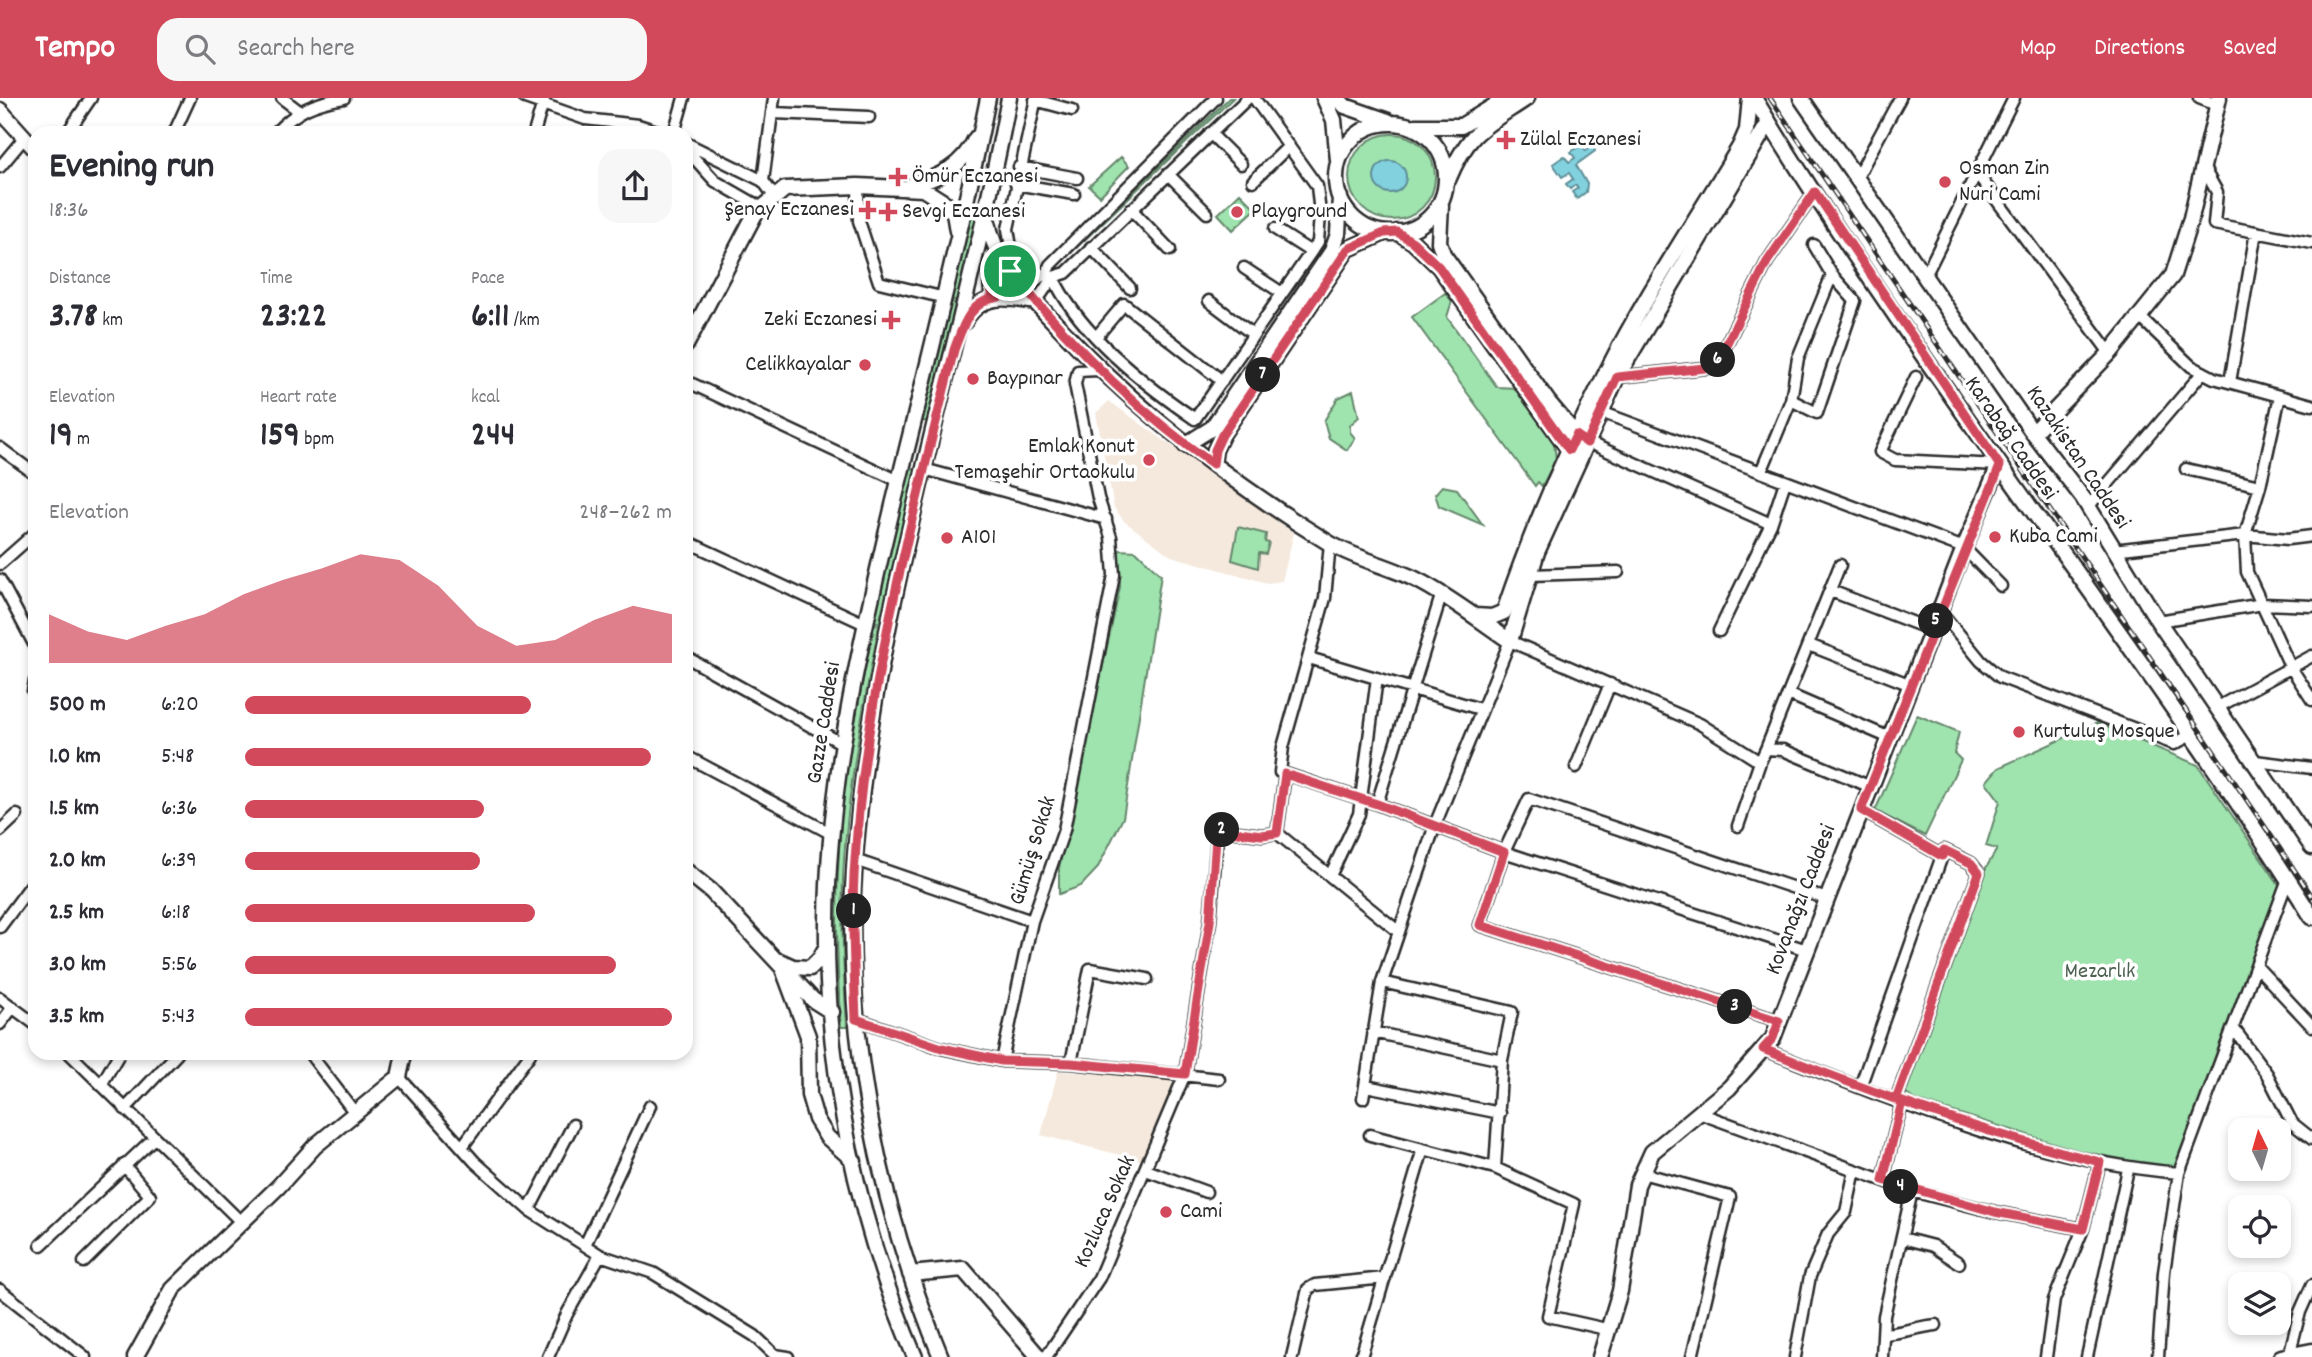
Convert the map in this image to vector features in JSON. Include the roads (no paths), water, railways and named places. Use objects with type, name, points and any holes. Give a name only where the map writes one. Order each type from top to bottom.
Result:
[{"type":"main road","name":"Gazze Caddesi","points":[[915,1357],[877,1254],[854,1161],[840,1086],[831,1012],[827,946],[832,834],[843,744],[865,624],[988,98]]},
{"type":"main road","name":"Gazze Caddesi","points":[[941,1357],[910,1274],[882,1178],[856,1019],[853,932],[855,860],[866,751],[886,634],[987,214],[1009,98]]},
{"type":"main road","points":[[1324,98],[1334,120],[1338,162],[1336,180],[1340,197],[1349,213],[1362,224],[1413,242],[1439,267],[1569,450]]},
{"type":"main road","points":[[1337,98],[1345,106],[1411,126],[1461,126],[1507,98]]},
{"type":"main road","points":[[1527,98],[1477,131],[1465,143],[1441,202],[1439,242],[1443,254],[1549,403],[1582,439]]},
{"type":"main road","points":[[1511,615],[1531,575],[1537,552],[1607,370],[1740,146],[1752,98]]},
{"type":"main road","name":"Karabağ Caddesi","points":[[1752,98],[2000,466],[2191,735],[2312,918]]},
{"type":"main road","name":"Kazakistan Caddesi","points":[[1802,99],[1924,278],[2088,507],[2158,621],[2311,844]]},
{"type":"main road","points":[[2033,433],[2110,353],[2172,275],[2203,167],[2218,102]]},
{"type":"main road","points":[[0,110],[28,142]]},
{"type":"main road","points":[[1338,162],[1346,146],[1359,133],[1374,125],[1392,122]]},
{"type":"main road","points":[[1510,641],[1511,615],[1525,550],[1569,450],[1582,439],[1601,412],[1617,377],[1769,122]]},
{"type":"main road","points":[[1411,126],[1427,135],[1439,149],[1446,166],[1447,185]]},
{"type":"main road","points":[[895,187],[912,185],[948,171],[970,150],[982,127]]},
{"type":"main road","points":[[693,332],[755,214],[785,189],[895,187],[933,193],[954,213],[957,236]]},
{"type":"main road","points":[[1185,445],[1212,428],[1332,251],[1338,234],[1340,197]]},
{"type":"main road","points":[[1213,464],[1215,450],[1222,435],[1348,249],[1391,233],[1415,228],[1430,217],[1441,202]]},
{"type":"main road","points":[[987,214],[993,246],[1024,289],[1098,370],[1185,445],[1330,543],[1418,581],[1510,641]]},
{"type":"main road","points":[[999,297],[992,293],[991,276],[999,271],[1010,271]]},
{"type":"main road","points":[[954,350],[971,310],[983,301],[999,297],[1036,302]]},
{"type":"main road","name":"Kovanağzı Caddesi","points":[[1600,1357],[1606,1329],[1620,1291],[1637,1185],[1642,1173],[1652,1152],[1729,1088],[1773,1038],[1964,548],[2000,466]]},
{"type":"main road","points":[[1473,616],[1492,618],[1511,615]]},
{"type":"main road","points":[[693,877],[711,891],[780,961],[813,1000],[831,1012]]},
{"type":"main road","points":[[780,961],[793,967],[810,968],[827,946]]},
{"type":"main road","points":[[780,961],[808,1036],[809,1095],[816,1119],[827,1137],[854,1161]]},
{"type":"main road","points":[[141,1355],[173,1289],[278,1187],[315,1146],[399,1077],[403,1060]]},
{"type":"main road","points":[[910,1274],[963,1269],[1039,1357]]},
{"type":"main road","points":[[2285,1356],[2312,1351]]},
{"type":"street","points":[[72,126],[91,98]]},
{"type":"street","points":[[177,126],[190,98]]},
{"type":"street","points":[[282,98],[299,111]]},
{"type":"street","points":[[283,126],[299,111],[314,103],[344,98]]},
{"type":"street","points":[[525,98],[543,101],[586,119],[641,126]]},
{"type":"street","points":[[676,126],[684,98]]},
{"type":"street","points":[[763,181],[774,98]]},
{"type":"street","points":[[1024,289],[1041,276],[1216,98]]},
{"type":"street","points":[[1036,302],[1053,277],[1066,273],[1248,98]]},
{"type":"street","points":[[1053,277],[1063,299],[1140,381],[1195,419],[1318,242],[1320,214],[1317,186],[1254,98]]},
{"type":"street","points":[[1856,179],[1900,98]]},
{"type":"street","points":[[1924,278],[2014,98]]},
{"type":"street","points":[[2199,98],[2218,102]]},
{"type":"street","points":[[1041,276],[1011,247],[1008,229],[1019,167],[1035,99],[1072,110]]},
{"type":"street","points":[[536,126],[543,101]]},
{"type":"street","points":[[773,113],[869,117]]},
{"type":"street","points":[[1210,133],[1241,164]]},
{"type":"street","points":[[0,167],[24,138]]},
{"type":"street","points":[[693,146],[763,181],[774,196]]},
{"type":"street","points":[[1254,181],[1289,146]]},
{"type":"street","points":[[693,157],[715,181],[761,208]]},
{"type":"street","points":[[1019,167],[1077,178]]},
{"type":"street","points":[[2203,167],[2217,192],[2214,224],[2312,243]]},
{"type":"street","points":[[1976,172],[2110,353]]},
{"type":"street","points":[[1168,174],[1207,213]]},
{"type":"street","points":[[1016,184],[1073,194]]},
{"type":"street","points":[[858,186],[859,221],[879,282],[941,297]]},
{"type":"street","points":[[1617,377],[1715,367],[1767,262],[1815,192]]},
{"type":"street","points":[[1131,209],[1170,250]]},
{"type":"street","points":[[1275,229],[1311,252]]},
{"type":"street","points":[[2230,382],[2256,232]]},
{"type":"street","points":[[1791,400],[1817,413],[1855,301],[1832,275],[1814,245]]},
{"type":"street","points":[[1091,247],[1130,288]]},
{"type":"street","points":[[1244,268],[1282,293]]},
{"type":"street","points":[[1761,472],[1791,400],[1798,358],[1832,275]]},
{"type":"street","points":[[1209,301],[1254,335]]},
{"type":"street","points":[[1097,336],[1124,304],[1222,381]]},
{"type":"street","points":[[2139,316],[2191,366],[2230,382],[2312,405]]},
{"type":"street","name":"Gümüş Sokak","points":[[1002,1061],[1032,921],[1064,830],[1114,575],[1106,519],[1098,498],[1076,384],[1078,371],[1098,370]]},
{"type":"street","points":[[2088,507],[2203,372]]},
{"type":"street","points":[[1916,377],[1880,452],[1895,460],[2000,466]]},
{"type":"street","points":[[693,383],[899,481]]},
{"type":"street","points":[[2280,396],[2260,486],[2245,535],[2247,572],[2290,666],[2312,700]]},
{"type":"street","points":[[1601,412],[1964,548],[2001,586]]},
{"type":"street","points":[[1582,439],[1771,524]]},
{"type":"street","points":[[0,448],[28,469]]},
{"type":"street","points":[[925,468],[1106,519]]},
{"type":"street","points":[[2186,469],[2260,486]]},
{"type":"street","points":[[1720,631],[1771,524],[1785,482]]},
{"type":"street","points":[[2113,550],[2245,535],[2288,539],[2312,536]]},
{"type":"street","points":[[0,564],[28,539]]},
{"type":"street","points":[[1330,543],[1325,598],[1283,747],[1280,772],[1377,804],[1504,852],[1807,950]]},
{"type":"street","points":[[693,544],[865,624]]},
{"type":"street","points":[[1738,826],[1760,762],[1840,565]]},
{"type":"street","points":[[1531,575],[1618,572]]},
{"type":"street","points":[[0,580],[28,633]]},
{"type":"street","points":[[1831,591],[1932,630]]},
{"type":"street","points":[[1377,804],[1441,596]]},
{"type":"street","points":[[2158,621],[2263,604],[2312,606]]},
{"type":"street","points":[[1940,611],[1981,661],[2000,677],[2174,744],[2191,735]]},
{"type":"street","points":[[1363,1098],[1382,982],[1435,825],[1480,709],[1510,641],[1700,724],[1760,762]]},
{"type":"street","points":[[1809,645],[1911,685]]},
{"type":"street","points":[[2218,707],[2312,656]]},
{"type":"street","points":[[1309,658],[1480,709]]},
{"type":"street","points":[[693,661],[843,744]]},
{"type":"street","points":[[1329,876],[1359,814],[1377,678]]},
{"type":"street","points":[[1576,767],[1610,684]]},
{"type":"street","points":[[1788,694],[1890,738]]},
{"type":"street","points":[[1766,749],[1783,750],[1871,786]]},
{"type":"street","points":[[693,759],[832,834]]},
{"type":"street","points":[[2255,761],[2312,768]]},
{"type":"street","points":[[1285,774],[1277,833],[1399,932]]},
{"type":"street","points":[[1779,1021],[1480,925],[1504,852],[1529,799],[1827,899]]},
{"type":"street","points":[[1861,810],[1942,856]]},
{"type":"street","points":[[0,831],[17,815]]},
{"type":"street","name":"Kozluca Sokak","points":[[1046,1357],[1099,1278],[1185,1074],[1210,922],[1216,838],[1222,830],[1262,835],[1277,833]]},
{"type":"street","points":[[1860,1087],[1944,850],[1971,863],[1979,873],[1899,1101],[1883,1180]]},
{"type":"street","points":[[855,860],[1032,921]]},
{"type":"street","points":[[2158,1357],[2164,1272],[2179,1173],[2288,879]]},
{"type":"street","points":[[0,927],[28,889]]},
{"type":"street","points":[[2257,967],[2312,1026]]},
{"type":"street","points":[[1071,1063],[1090,969],[1147,979]]},
{"type":"street","points":[[1382,982],[1512,1012],[1502,1060],[1495,1168]]},
{"type":"street","points":[[0,998],[28,1019]]},
{"type":"street","points":[[0,1024],[13,1007]]},
{"type":"street","points":[[856,1019],[942,1048],[1002,1061],[1071,1063],[1219,1079]]},
{"type":"street","points":[[2234,1029],[2267,1074],[2292,1123],[2312,1139]]},
{"type":"street","points":[[1373,1032],[1502,1060]]},
{"type":"street","points":[[1763,1049],[1899,1101],[2028,1144],[2128,1169],[2179,1173]]},
{"type":"street","points":[[75,1060],[240,1221]]},
{"type":"street","points":[[101,1085],[116,1060]]},
{"type":"street","points":[[125,1109],[171,1060]]},
{"type":"street","points":[[315,1060],[355,1113]]},
{"type":"street","points":[[462,1147],[526,1060]]},
{"type":"street","points":[[399,1077],[462,1147],[528,1210],[586,1243],[600,1255],[653,1273],[755,1336],[775,1356],[788,1357]]},
{"type":"street","points":[[1366,1086],[1500,1113]]},
{"type":"street","points":[[586,1243],[650,1106]]},
{"type":"street","points":[[1699,1113],[1912,1191],[1995,1212],[2083,1229]]},
{"type":"street","points":[[528,1210],[573,1125]]},
{"type":"street","points":[[1370,1135],[1495,1168],[1574,1204],[1548,1316],[1606,1329]]},
{"type":"street","points":[[41,1245],[154,1138]]},
{"type":"street","points":[[1361,1357],[1423,1149]]},
{"type":"street","points":[[2046,1357],[2054,1300],[2083,1229],[2100,1162]]},
{"type":"street","points":[[85,1262],[150,1196],[124,1165]]},
{"type":"street","points":[[2087,1357],[2128,1169]]},
{"type":"street","points":[[1146,1170],[1206,1192]]},
{"type":"street","points":[[1795,1357],[1810,1276],[1828,1234],[1846,1212],[1855,1170]]},
{"type":"street","points":[[1642,1173],[1730,1197],[1692,1357]]},
{"type":"street","points":[[1882,1357],[1884,1316],[1912,1191]]},
{"type":"street","points":[[1902,1238],[1933,1246],[1959,1263]]},
{"type":"street","points":[[548,1357],[567,1314],[600,1255]]},
{"type":"street","points":[[1292,1357],[1308,1289],[1315,1285],[1385,1278]]},
{"type":"street","points":[[2285,1356],[2312,1285]]},
{"type":"street","points":[[0,1290],[85,1357]]},
{"type":"street","points":[[1883,1334],[1906,1332],[1916,1325],[1936,1325]]},
{"type":"water","points":[[1591,138],[1595,151],[1576,165],[1587,184],[1586,192],[1577,199],[1572,192],[1578,188],[1575,185],[1570,189],[1566,184],[1573,179],[1569,173],[1562,177],[1553,164],[1564,156],[1569,162],[1575,158],[1571,152],[1581,145],[1586,151],[1588,149],[1585,143]]},
{"type":"water","points":[[1390,161],[1401,166],[1406,177],[1401,188],[1390,193],[1379,188],[1374,177],[1379,166]]},
{"type":"railway","points":[[1770,98],[2312,896]]},
{"type":"place","name":"Zülal Eczanesi","points":[[1506,140]]},
{"type":"place","name":"Ömür Eczanesi","points":[[898,177]]},
{"type":"place","name":"Osman Zin Nuri Cami","points":[[1945,182]]},
{"type":"place","name":"Şenay Eczanesi","points":[[868,210]]},
{"type":"place","name":"Sevgi Eczanesi","points":[[888,212]]},
{"type":"place","name":"Playground","points":[[1237,212]]},
{"type":"place","name":"Zeki Eczanesi","points":[[891,320]]},
{"type":"place","name":"Celikkayalar","points":[[865,365]]},
{"type":"place","name":"Baypınar","points":[[973,379]]},
{"type":"place","name":"Emlak Konut Temaşehir Ortaokulu","points":[[1149,460]]},
{"type":"place","name":"Kuba Cami","points":[[1995,537]]},
{"type":"place","name":"A101","points":[[947,538]]},
{"type":"place","name":"Kurtuluş Mosque","points":[[2019,732]]},
{"type":"place","name":"Cami","points":[[1166,1212]]},
{"type":"park label","name":"Mezarlık","points":[[2100,972]]}]
